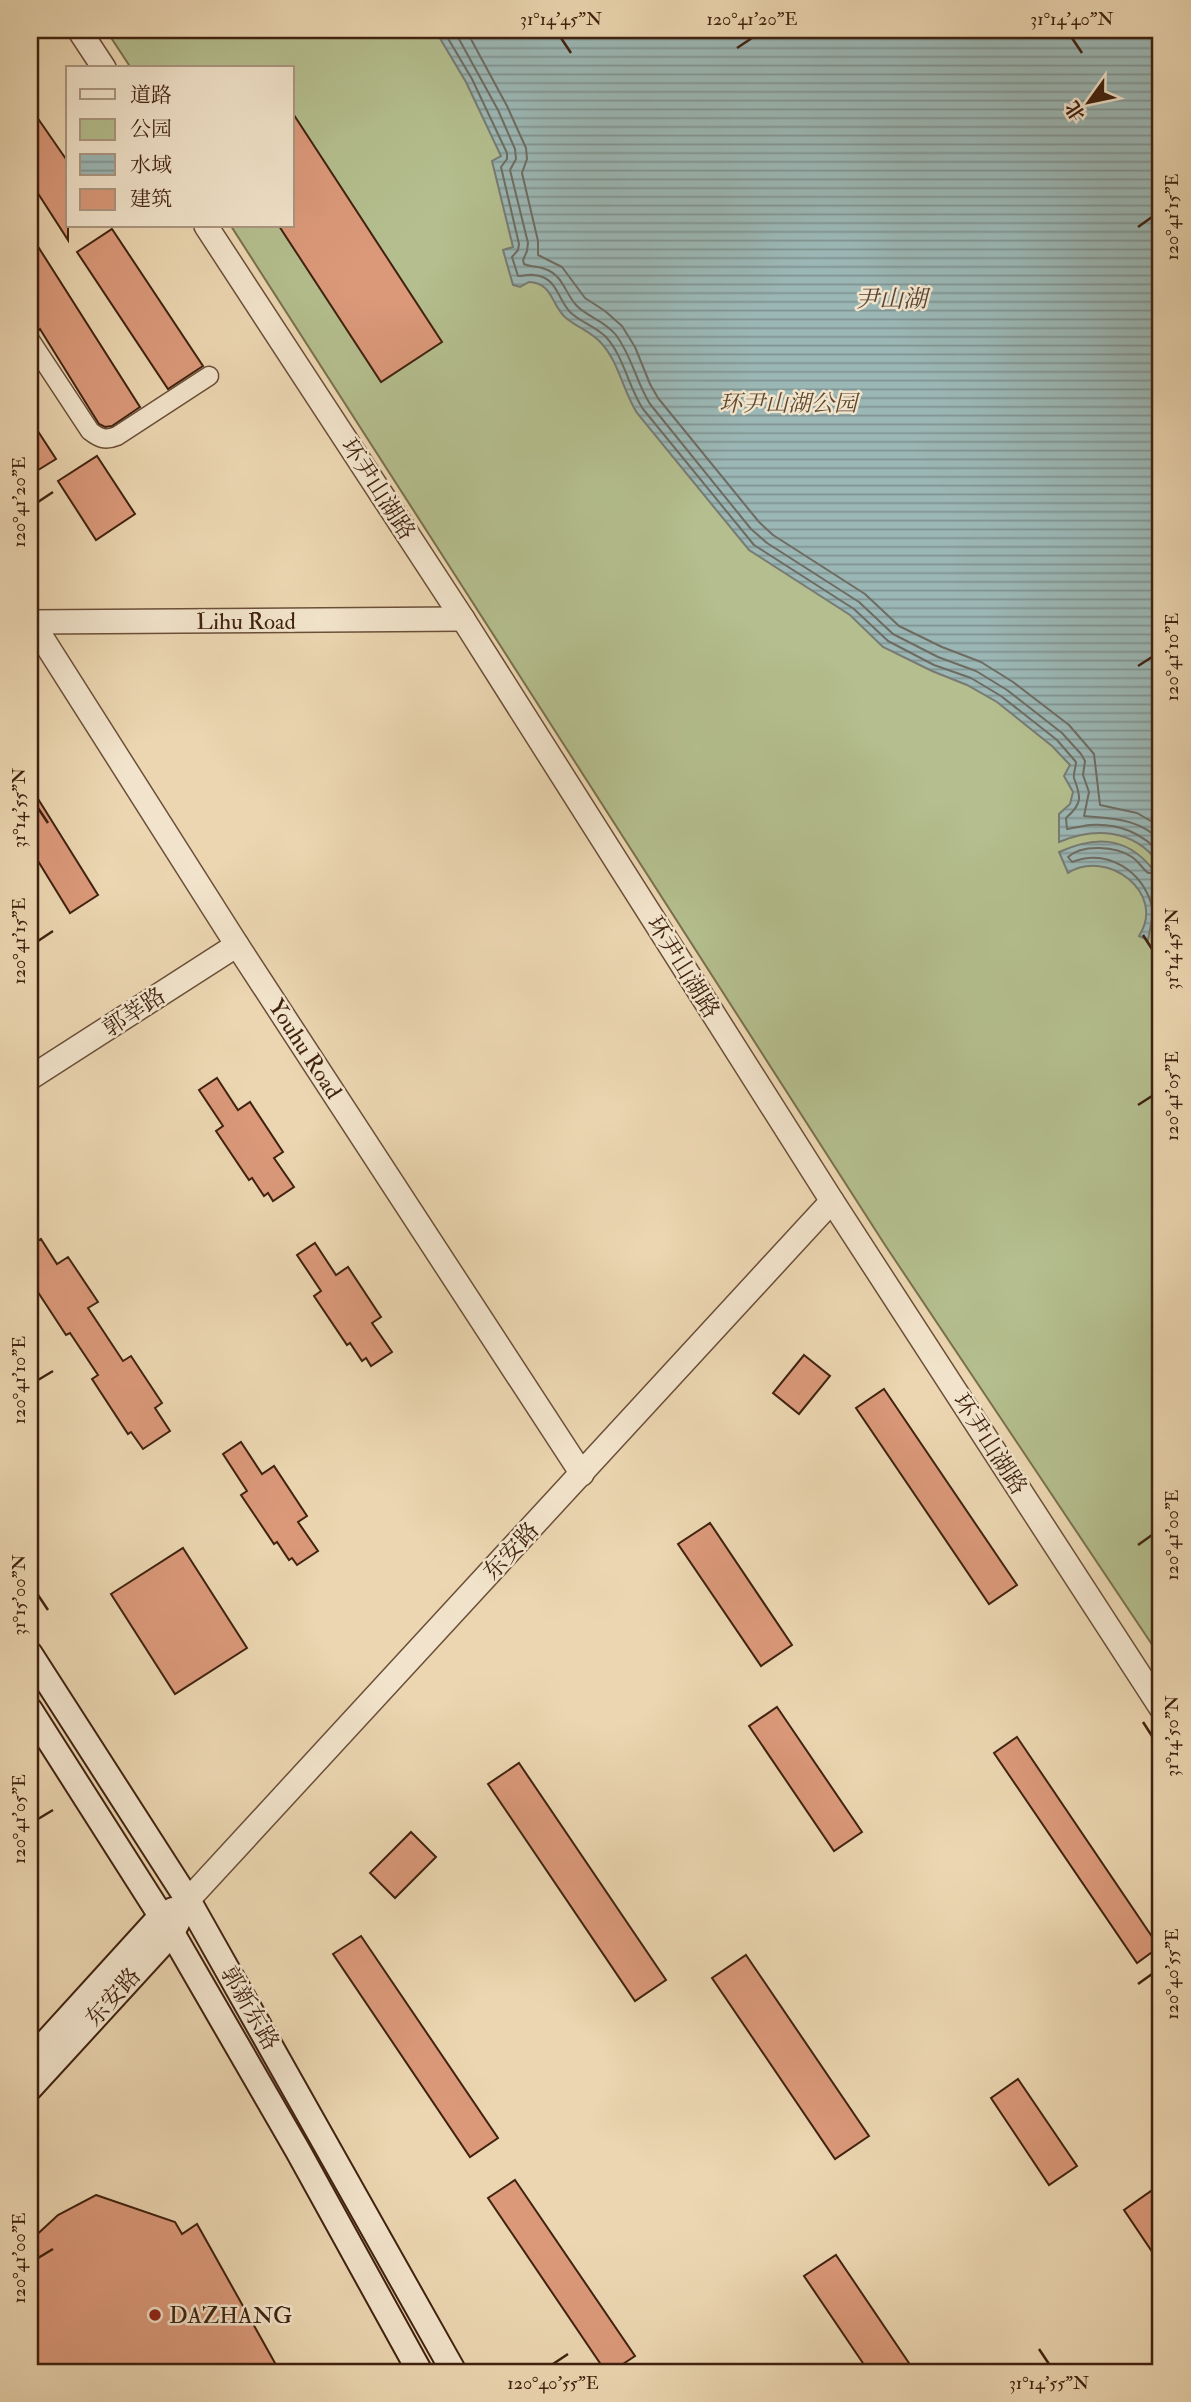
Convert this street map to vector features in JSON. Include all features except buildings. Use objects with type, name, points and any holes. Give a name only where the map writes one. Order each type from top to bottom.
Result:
[{"type":"main road","name":"郭新东路","points":[[30,1654],[188,1900],[454,2372]]},
{"type":"main road","name":"郭新东路","points":[[30,1710],[166,1925],[298,2151],[420,2372]]},
{"type":"main road","name":"东安路","points":[[30,2088],[188,1900]]},
{"type":"main road","name":"东安路","points":[[30,2060],[166,1925]]},
{"type":"street","points":[[79,30],[103,66]]},
{"type":"street","name":"环尹山湖路","points":[[207,228],[463,619],[832,1201],[1161,1708]]},
{"type":"street","points":[[30,340],[90,431],[102,439],[117,436],[209,376]]},
{"type":"street","name":"Lihu Road","points":[[30,621],[463,619]]},
{"type":"street","name":"Youhu Road","points":[[30,621],[237,945],[582,1474]]},
{"type":"street","name":"郭莘路","points":[[30,1078],[237,945]]},
{"type":"street","name":"东安路","points":[[188,1900],[832,1201]]},
{"type":"green space","name":"环尹山湖公园","points":[[106,30],[1161,30],[1161,1658],[885,1245],[232,228],[294,228],[294,66],[130,66]]},
{"type":"water","name":"尹山湖","points":[[435,30],[1161,30],[1161,916],[1153,914],[1148,940],[1139,936],[1146,920],[1145,904],[1129,879],[1099,866],[1083,867],[1068,873],[1059,852],[1084,843],[1108,842],[1131,849],[1151,867],[1158,862],[1137,843],[1113,834],[1086,834],[1059,842],[1059,814],[1070,804],[1073,792],[1064,776],[1070,765],[1052,746],[997,702],[967,685],[883,647],[850,615],[749,550],[637,413],[613,360],[602,344],[566,318],[543,286],[529,282],[520,287],[513,285],[503,250],[513,247],[492,161],[501,156],[466,82]]},
{"type":"place","name":"DAZHANG","points":[[155,2315]]}]
